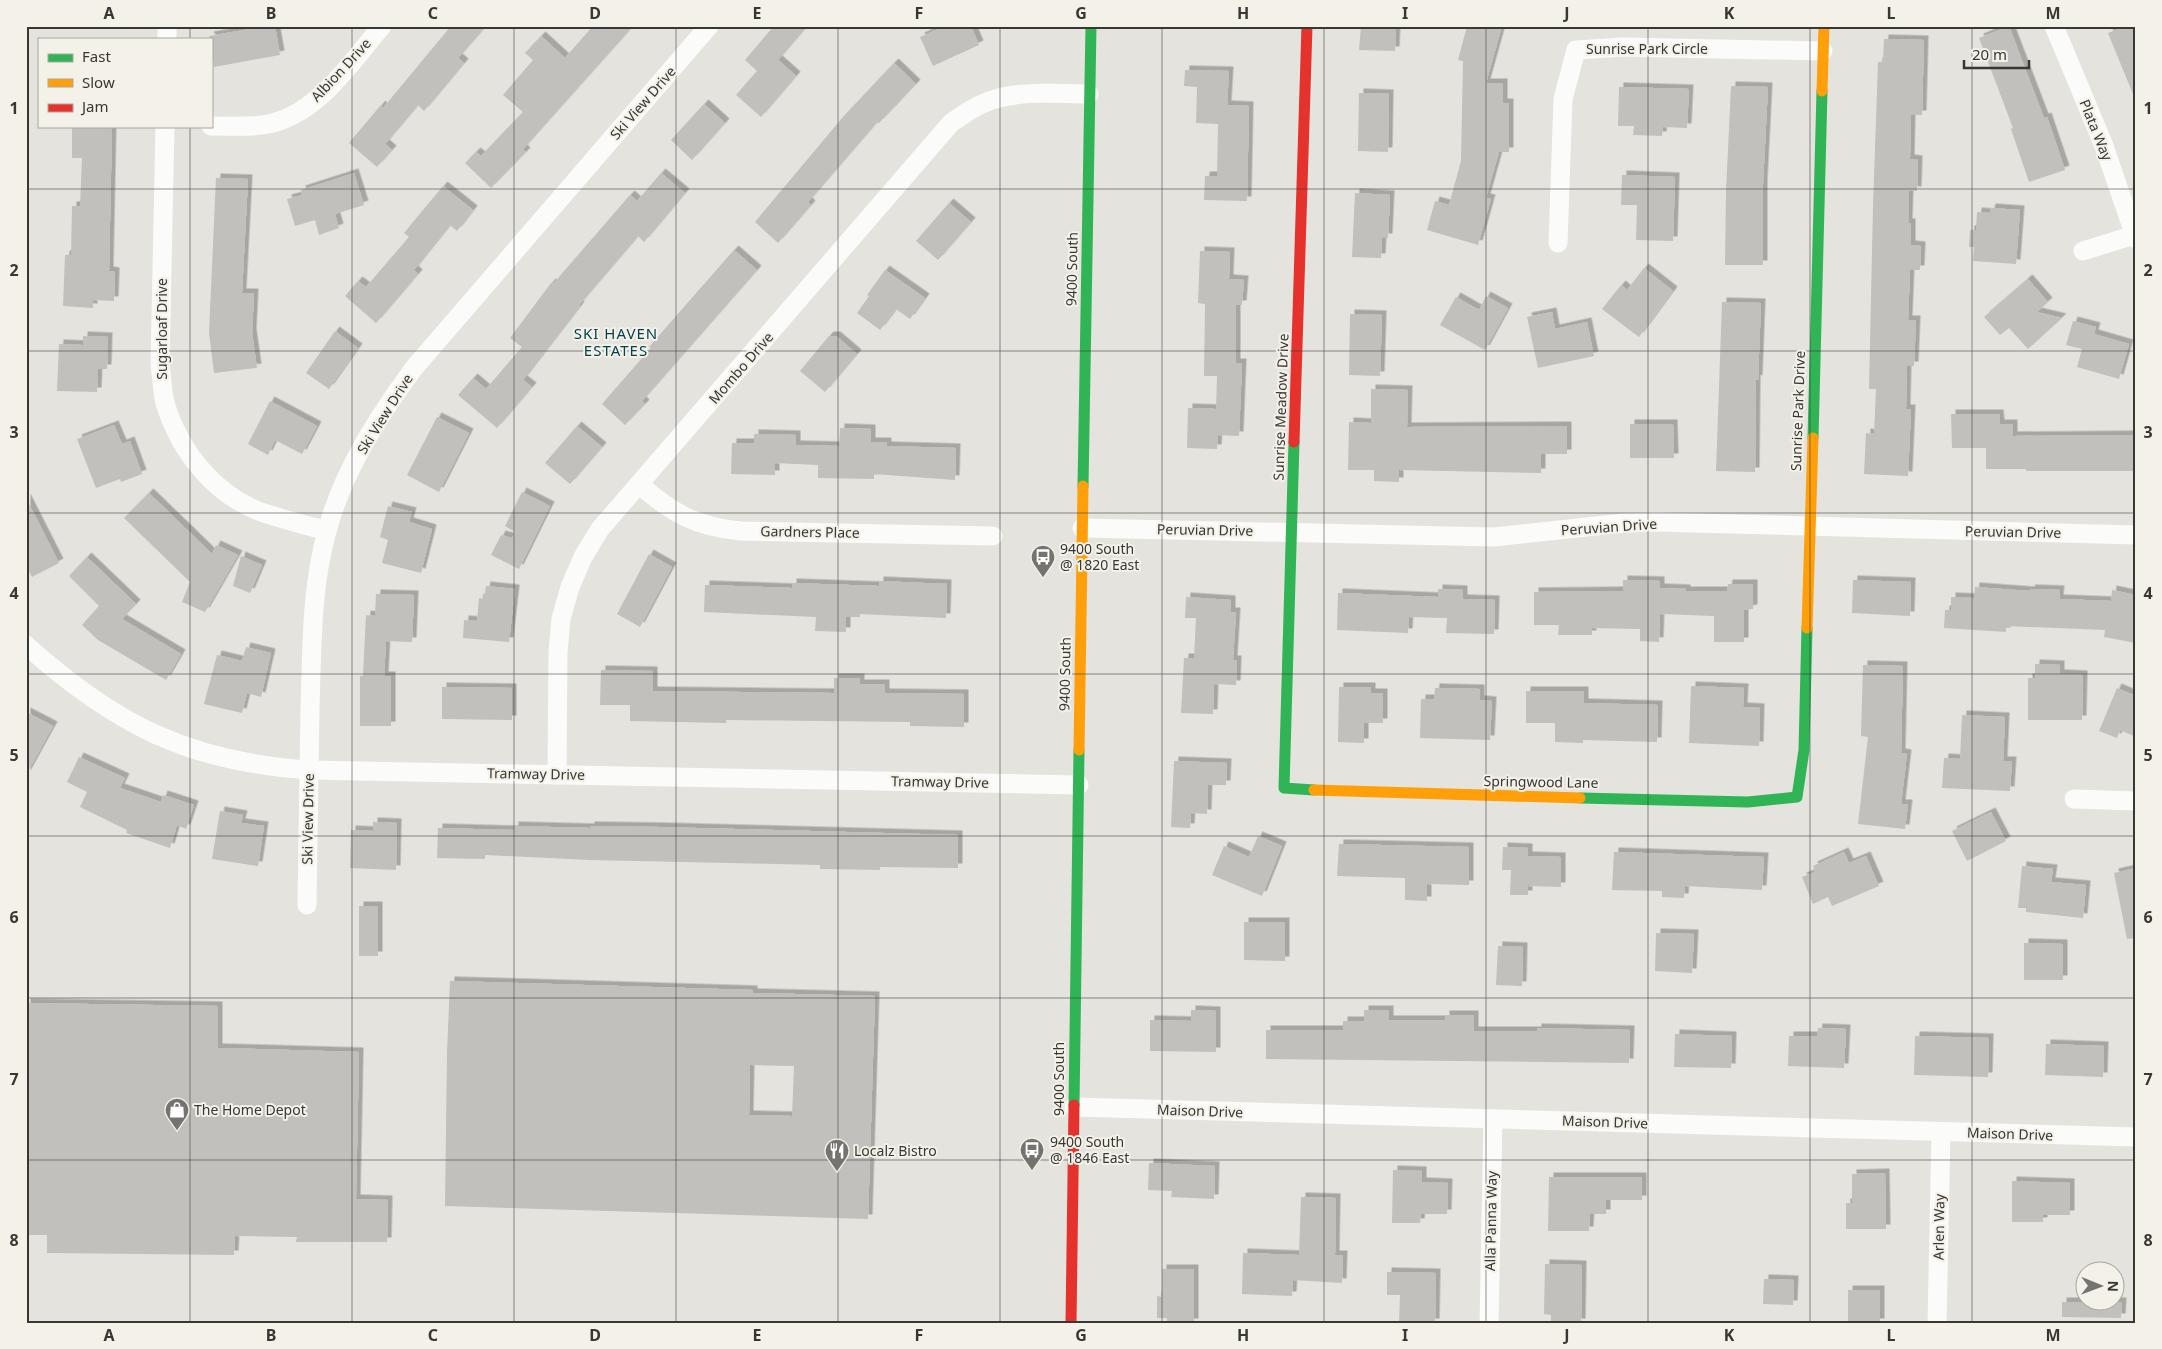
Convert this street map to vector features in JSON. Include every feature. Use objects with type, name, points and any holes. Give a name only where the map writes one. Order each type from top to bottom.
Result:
[{"type":"street","name":"Albion Drive","points":[[212,126],[243,126],[272,123],[294,115],[313,102],[329,87],[382,26]]},
{"type":"street","name":"Ski View Drive","points":[[307,905],[312,644],[316,588],[327,531],[341,493],[361,449],[385,407],[414,368],[709,26]]},
{"type":"street","name":"9400 South","points":[[1071,1323],[1091,26]]},
{"type":"street","name":"Sunrise Meadow Drive","points":[[1284,788],[1307,26]]},
{"type":"street","name":"Sunrise Park Drive","points":[[1797,797],[1804,750],[1824,26]]},
{"type":"street","name":"Plata Way","points":[[2054,26],[2104,146],[2135,237],[2083,251]]},
{"type":"street","name":"Sunrise Park Circle","points":[[1558,243],[1563,99],[1576,50],[1623,47],[1823,51]]},
{"type":"street","name":"Mombo Drive","points":[[556,774],[558,652],[561,619],[570,587],[583,557],[600,529],[952,123],[971,110],[992,100],[1013,96],[1090,94]]},
{"type":"street","name":"Sugarloaf Drive","points":[[165,128],[160,365],[165,401],[175,431],[190,457],[210,480],[235,498],[263,513],[327,531]]},
{"type":"street","name":"Gardners Place","points":[[640,485],[670,509],[693,521],[715,528],[741,531],[993,536]]},
{"type":"street","name":"Peruvian Drive","points":[[1082,528],[1494,537],[1624,523],[1657,522],[2136,535]]},
{"type":"street","name":"Tramway Drive","points":[[26,645],[60,675],[100,705],[144,731],[213,755],[249,764],[309,770],[1079,785]]},
{"type":"street","name":"Springwood Lane","points":[[1284,788],[1344,792],[1738,802],[1797,797]]},
{"type":"street","points":[[2074,799],[2136,801]]},
{"type":"street","name":"Maison Drive","points":[[1074,1107],[2136,1137]]},
{"type":"street","name":"Alla Panna Way","points":[[1489,1323],[1493,1119]]},
{"type":"street","name":"Arlen Way","points":[[1937,1323],[1941,1132]]},
{"type":"building","points":[[275,26],[280,55],[214,67],[212,38],[209,36]]},
{"type":"building","points":[[451,26],[486,26],[458,58],[464,63],[424,111],[418,105],[385,144],[392,150],[377,167],[349,143],[381,105],[383,108]]},
{"type":"building","points":[[593,26],[633,26],[523,149],[526,152],[491,188],[465,163],[476,152],[481,156],[523,112],[503,95],[533,60],[525,53],[541,36],[565,58]]},
{"type":"building","points":[[774,26],[807,26],[778,60],[796,76],[761,117],[736,95],[757,71],[745,60]]},
{"type":"building","points":[[945,26],[971,26],[979,45],[933,66],[920,37]]},
{"type":"building","points":[[1361,26],[1396,26],[1395,51],[1359,50]]},
{"type":"building","points":[[1467,26],[1502,26],[1486,83],[1503,83],[1503,103],[1509,103],[1509,152],[1499,152],[1486,198],[1491,199],[1478,245],[1427,230],[1435,201],[1449,205],[1461,161],[1463,61],[1458,60]]},
{"type":"building","points":[[2009,26],[2044,118],[2047,117],[2065,170],[2029,182],[2011,129],[2013,128],[1979,38]]},
{"type":"building","points":[[2126,26],[2136,26],[2135,99],[2108,33]]},
{"type":"building","points":[[1884,39],[1924,40],[1922,115],[1911,115],[1910,159],[1918,160],[1917,191],[1909,190],[1908,223],[1911,223],[1911,245],[1921,246],[1920,270],[1910,270],[1908,320],[1916,320],[1914,366],[1907,366],[1906,409],[1911,409],[1908,476],[1864,474],[1866,433],[1874,434],[1876,389],[1869,389],[1873,206],[1878,62],[1883,62]]},
{"type":"building","points":[[894,63],[916,84],[879,123],[877,122],[808,202],[811,205],[778,243],[755,222],[843,117]]},
{"type":"building","points":[[1185,70],[1229,71],[1227,105],[1249,106],[1247,201],[1204,200],[1205,176],[1217,176],[1218,124],[1196,123],[1197,87],[1184,86]]},
{"type":"building","points":[[1731,86],[1768,87],[1763,184],[1763,265],[1725,265]]},
{"type":"building","points":[[1619,87],[1689,89],[1687,128],[1663,127],[1662,136],[1633,135],[1634,126],[1618,126]]},
{"type":"building","points":[[1359,93],[1389,94],[1388,152],[1358,151]]},
{"type":"building","points":[[704,104],[725,123],[692,160],[671,140]]},
{"type":"building","points":[[72,128],[112,128],[109,271],[115,272],[114,301],[93,300],[93,308],[63,306],[65,255],[71,255],[72,206],[80,206],[82,158],[72,158]]},
{"type":"building","points":[[354,173],[364,205],[335,214],[339,228],[319,235],[315,220],[295,226],[287,199],[302,195],[301,190]]},
{"type":"building","points":[[661,173],[685,193],[644,242],[638,236],[579,305],[523,380],[532,387],[497,428],[458,395],[473,378],[486,389],[522,347],[510,338],[551,283],[553,284],[630,195],[637,201]]},
{"type":"building","points":[[1622,175],[1675,177],[1673,241],[1636,240],[1637,205],[1621,205]]},
{"type":"building","points":[[216,178],[248,179],[242,293],[254,293],[252,333],[257,368],[214,373],[209,333]]},
{"type":"building","points":[[443,186],[473,210],[457,231],[450,225],[414,270],[418,274],[376,323],[345,296],[358,281],[366,287],[409,237],[404,233]]},
{"type":"building","points":[[1355,193],[1390,195],[1388,238],[1382,238],[1381,258],[1352,257]]},
{"type":"building","points":[[949,203],[971,222],[938,260],[916,241]]},
{"type":"building","points":[[1991,208],[2020,210],[2016,264],[1973,261],[1974,247],[1969,247],[1970,230],[1976,230],[1977,212],[1990,213]]},
{"type":"building","points":[[734,250],[757,270],[642,401],[645,404],[625,425],[602,404]]},
{"type":"building","points":[[1200,251],[1230,252],[1229,279],[1244,280],[1242,305],[1236,305],[1236,363],[1242,363],[1239,436],[1218,435],[1217,449],[1187,448],[1188,408],[1216,409],[1217,376],[1204,376],[1205,304],[1198,303]]},
{"type":"building","points":[[1644,268],[1673,291],[1639,337],[1602,309],[1621,285],[1627,290]]},
{"type":"building","points":[[885,270],[925,298],[910,319],[896,309],[880,330],[857,313]]},
{"type":"building","points":[[2028,279],[2048,302],[2037,312],[2062,318],[2028,349],[2009,328],[2000,335],[1984,317]]},
{"type":"building","points":[[1486,296],[1508,308],[1485,350],[1440,325],[1456,297],[1479,310]]},
{"type":"building","points":[[1722,302],[1761,303],[1758,380],[1756,379],[1755,472],[1716,471]]},
{"type":"building","points":[[1552,312],[1555,329],[1587,322],[1594,356],[1538,368],[1527,317]]},
{"type":"building","points":[[1350,314],[1382,315],[1380,376],[1349,375]]},
{"type":"building","points":[[2073,321],[2096,327],[2094,334],[2129,344],[2119,379],[2077,367],[2082,349],[2066,345]]},
{"type":"building","points":[[335,331],[358,348],[329,389],[306,373]]},
{"type":"building","points":[[83,336],[108,337],[107,369],[98,369],[97,392],[57,391],[59,344],[83,345]]},
{"type":"building","points":[[829,336],[836,336],[857,354],[825,392],[800,371]]},
{"type":"building","points":[[1371,389],[1408,390],[1407,427],[1567,426],[1567,454],[1541,454],[1541,473],[1399,470],[1399,482],[1374,481],[1374,470],[1348,470],[1349,422],[1371,423]]},
{"type":"building","points":[[270,401],[317,426],[302,454],[275,440],[268,455],[248,444]]},
{"type":"building","points":[[1951,414],[1999,414],[2000,424],[2013,424],[2013,436],[2136,435],[2136,471],[1986,469],[1986,448],[1952,448]]},
{"type":"building","points":[[437,417],[469,433],[439,492],[407,475]]},
{"type":"building","points":[[1630,424],[1673,424],[1674,458],[1630,458]]},
{"type":"building","points":[[114,425],[122,444],[130,441],[142,474],[121,482],[120,479],[96,488],[77,439]]},
{"type":"building","points":[[577,426],[602,447],[570,484],[545,463]]},
{"type":"building","points":[[840,428],[871,429],[871,442],[887,442],[887,446],[956,448],[955,480],[874,474],[874,479],[818,478],[818,465],[775,463],[775,475],[731,474],[732,443],[754,443],[754,434],[796,435],[796,445],[839,446]]},
{"type":"building","points":[[522,492],[550,506],[519,569],[491,555],[501,535],[512,538],[515,532],[505,526]]},
{"type":"building","points":[[149,493],[212,554],[216,545],[238,555],[205,612],[182,602],[190,582],[124,518]]},
{"type":"building","points":[[26,498],[59,563],[32,577],[26,566]]},
{"type":"building","points":[[388,506],[412,512],[409,522],[432,529],[421,573],[382,563],[388,540],[380,537]]},
{"type":"building","points":[[649,554],[672,567],[640,627],[617,614]]},
{"type":"building","points":[[241,556],[262,565],[250,593],[233,586]]},
{"type":"building","points":[[87,557],[136,604],[122,619],[181,654],[166,680],[98,640],[82,625],[99,606],[69,576]]},
{"type":"building","points":[[1623,580],[1660,581],[1660,588],[1686,589],[1686,591],[1727,591],[1728,584],[1753,584],[1753,609],[1744,610],[1744,642],[1714,642],[1714,616],[1660,614],[1659,642],[1640,641],[1640,629],[1592,628],[1592,635],[1558,635],[1559,625],[1534,625],[1534,592],[1623,591]]},
{"type":"building","points":[[1853,580],[1911,582],[1910,616],[1852,613]]},
{"type":"building","points":[[879,581],[947,584],[946,618],[860,614],[860,617],[846,617],[846,632],[815,631],[816,617],[704,612],[705,585],[792,588],[792,583],[879,586]]},
{"type":"building","points":[[486,586],[515,589],[509,642],[463,638],[464,620],[477,621],[479,598],[484,599]]},
{"type":"building","points":[[1975,587],[2030,591],[2031,589],[2060,590],[2059,599],[2111,601],[2112,590],[2136,595],[2136,643],[2104,637],[2105,630],[2006,626],[2006,632],[1944,628],[1945,610],[1951,610],[1951,597],[1974,598]]},
{"type":"building","points":[[1438,589],[1463,590],[1463,599],[1495,600],[1494,634],[1446,633],[1447,618],[1409,617],[1408,633],[1337,630],[1338,593],[1438,597]]},
{"type":"building","points":[[376,594],[414,595],[412,642],[386,641],[384,676],[391,676],[391,726],[360,726],[360,676],[363,676],[366,615],[375,616]]},
{"type":"building","points":[[1186,597],[1231,600],[1231,612],[1236,612],[1233,660],[1237,660],[1236,685],[1214,684],[1213,714],[1181,713],[1184,658],[1194,658],[1196,618],[1185,618]]},
{"type":"building","points":[[246,647],[271,653],[261,697],[247,693],[242,713],[204,704],[217,655],[242,661]]},
{"type":"building","points":[[2035,664],[2060,665],[2060,674],[2083,675],[2082,720],[2028,720],[2028,678],[2035,678]]},
{"type":"building","points":[[1863,665],[1903,666],[1901,753],[1907,754],[1901,804],[1908,804],[1905,829],[1858,824],[1868,737],[1861,736]]},
{"type":"building","points":[[601,670],[653,671],[653,691],[834,693],[834,678],[860,678],[860,684],[885,684],[885,693],[964,694],[964,727],[910,726],[910,722],[726,720],[726,723],[630,721],[630,705],[600,705]]},
{"type":"building","points":[[1691,686],[1744,688],[1743,707],[1760,708],[1759,746],[1689,743]]},
{"type":"building","points":[[442,687],[512,688],[512,720],[442,719]]},
{"type":"building","points":[[1339,687],[1371,687],[1371,693],[1383,693],[1383,723],[1364,723],[1364,743],[1338,742]]},
{"type":"building","points":[[1435,688],[1480,689],[1480,700],[1492,701],[1490,740],[1420,738],[1421,699],[1434,699]]},
{"type":"building","points":[[2117,688],[2136,696],[2136,737],[2120,730],[2117,738],[2099,731]]},
{"type":"building","points":[[1526,691],[1584,691],[1584,703],[1658,705],[1657,742],[1583,740],[1583,743],[1555,742],[1555,723],[1526,723]]},
{"type":"building","points":[[26,712],[53,726],[26,775]]},
{"type":"building","points":[[1962,715],[2005,717],[2003,761],[2012,761],[2010,791],[1942,788],[1944,758],[1960,759]]},
{"type":"building","points":[[79,757],[125,778],[120,788],[161,802],[163,795],[194,805],[186,829],[177,825],[170,848],[126,833],[127,830],[80,807],[87,792],[67,782]]},
{"type":"building","points":[[1174,761],[1227,763],[1226,785],[1208,785],[1207,814],[1191,813],[1190,828],[1171,827]]},
{"type":"building","points":[[220,811],[243,815],[241,823],[264,826],[258,866],[212,859]]},
{"type":"building","points":[[1991,812],[2006,841],[1967,861],[1952,831]]},
{"type":"building","points":[[373,822],[397,823],[396,870],[350,868],[351,830],[373,831]]},
{"type":"building","points":[[514,826],[659,827],[958,835],[958,868],[880,867],[880,870],[820,869],[820,865],[590,860],[485,855],[485,859],[437,858],[438,828],[514,830]]},
{"type":"building","points":[[1258,836],[1282,846],[1262,896],[1212,875],[1224,846],[1249,857]]},
{"type":"building","points":[[1339,844],[1469,847],[1469,885],[1427,884],[1427,901],[1405,900],[1405,878],[1337,876]]},
{"type":"building","points":[[1503,847],[1528,848],[1528,856],[1561,857],[1561,887],[1528,886],[1528,895],[1510,895],[1511,870],[1502,870]]},
{"type":"building","points":[[1614,852],[1764,857],[1762,890],[1685,886],[1684,898],[1662,897],[1662,891],[1612,890]]},
{"type":"building","points":[[1844,852],[1849,863],[1866,856],[1879,886],[1832,906],[1828,897],[1813,904],[1802,877],[1815,872],[1813,866]]},
{"type":"building","points":[[2022,866],[2053,869],[2051,882],[2086,885],[2083,918],[2026,912],[2026,908],[2018,908]]},
{"type":"building","points":[[2136,868],[2136,938],[2127,939],[2114,873]]},
{"type":"building","points":[[359,906],[378,906],[378,956],[359,956]]},
{"type":"building","points":[[1244,922],[1285,922],[1285,961],[1244,960]]},
{"type":"building","points":[[1656,933],[1694,934],[1692,973],[1655,971]]},
{"type":"building","points":[[2024,943],[2063,944],[2063,980],[2024,980]]},
{"type":"building","points":[[1498,946],[1523,947],[1522,986],[1496,985]]},
{"type":"building","points":[[450,981],[753,990],[753,993],[875,996],[868,1219],[445,1206]],"holes":[[[750,1065],[794,1066],[792,1116],[749,1115]]]},
{"type":"building","name":"The Home Depot","points":[[26,1003],[218,1006],[218,1048],[359,1052],[356,1199],[388,1200],[387,1242],[296,1242],[297,1237],[235,1236],[234,1255],[47,1253],[47,1235],[26,1235]]},
{"type":"building","points":[[1191,1010],[1216,1011],[1216,1052],[1150,1051],[1150,1020],[1191,1021]]},
{"type":"building","points":[[1364,1010],[1389,1010],[1389,1020],[1445,1020],[1445,1015],[1474,1015],[1474,1031],[1537,1031],[1537,1028],[1630,1030],[1629,1063],[1266,1059],[1266,1030],[1343,1030],[1343,1021],[1364,1021]]},
{"type":"building","points":[[1818,1028],[1846,1029],[1844,1068],[1788,1066],[1789,1036],[1817,1036]]},
{"type":"building","points":[[1675,1034],[1732,1036],[1731,1068],[1674,1067]]},
{"type":"building","points":[[1915,1036],[1989,1038],[1988,1077],[1914,1075]]},
{"type":"building","points":[[2046,1044],[2104,1046],[2103,1077],[2045,1075]]},
{"type":"building","points":[[1149,1163],[1215,1166],[1214,1199],[1171,1197],[1172,1191],[1148,1190]]},
{"type":"building","points":[[1393,1170],[1422,1171],[1422,1182],[1448,1183],[1447,1214],[1421,1214],[1420,1223],[1392,1223]]},
{"type":"building","points":[[1885,1173],[1886,1229],[1846,1229],[1846,1203],[1852,1203],[1852,1174]]},
{"type":"building","points":[[1549,1177],[1642,1177],[1642,1200],[1606,1200],[1606,1214],[1590,1214],[1589,1231],[1548,1231]]},
{"type":"building","points":[[2012,1181],[2070,1183],[2070,1215],[2043,1215],[2043,1222],[2012,1222]]},
{"type":"building","points":[[1301,1197],[1336,1198],[1335,1255],[1343,1255],[1342,1283],[1293,1280],[1292,1296],[1242,1294],[1243,1253],[1299,1255]]},
{"type":"building","points":[[1545,1264],[1582,1265],[1581,1323],[1551,1323],[1551,1315],[1544,1314]]},
{"type":"building","points":[[1162,1269],[1194,1269],[1194,1323],[1167,1323],[1167,1318],[1157,1318],[1157,1296],[1162,1297]]},
{"type":"building","points":[[1387,1272],[1436,1273],[1435,1323],[1399,1323],[1400,1295],[1387,1295]]},
{"type":"building","points":[[1764,1279],[1794,1280],[1793,1305],[1763,1304]]},
{"type":"building","points":[[1848,1290],[1880,1290],[1880,1323],[1848,1323]]},
{"type":"building","points":[[2062,1302],[2074,1302],[2074,1312],[2121,1312],[2121,1318],[2062,1317]]},
{"type":"traffic: fast","points":[[1083,486],[1091,26]]},
{"type":"traffic: fast","points":[[1813,438],[1822,91]]},
{"type":"traffic: fast","points":[[1294,442],[1284,788],[1314,790]]},
{"type":"traffic: fast","points":[[1580,798],[1748,802],[1797,797],[1804,750],[1807,628]]},
{"type":"traffic: fast","points":[[1074,1105],[1079,750]]},
{"type":"traffic: slow","points":[[1822,91],[1824,26]]},
{"type":"traffic: slow","points":[[1807,628],[1813,438]]},
{"type":"traffic: slow","points":[[1079,750],[1083,486]]},
{"type":"traffic: slow","points":[[1314,790],[1580,798]]},
{"type":"traffic: jam","points":[[1294,442],[1307,26]]},
{"type":"traffic: jam","points":[[1071,1323],[1074,1105]]},
{"type":"place","name":"9400 South @ 1820 East","points":[[1043,578]]},
{"type":"place","name":"The Home Depot","points":[[177,1131]]},
{"type":"place","name":"9400 South @ 1846 East","points":[[1032,1171]]},
{"type":"place","name":"Localz Bistro","points":[[837,1172]]},
{"type":"district","name":"SKI HAVEN ESTATES","points":[[616,342]]}]
